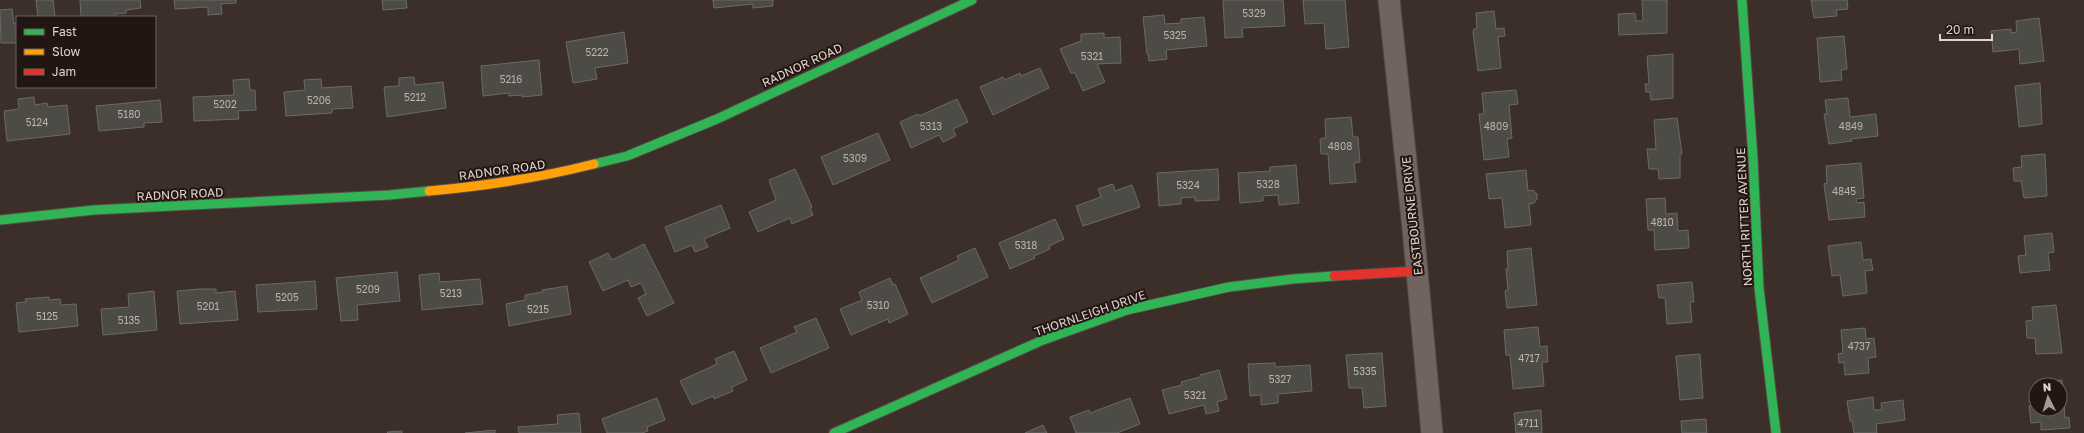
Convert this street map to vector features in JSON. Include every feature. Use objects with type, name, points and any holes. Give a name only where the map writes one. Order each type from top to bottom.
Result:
[{"type":"street","name":"RADNOR ROAD","points":[[0,220],[94,210],[389,195],[501,184],[556,174],[627,156],[717,119],[972,0]]},
{"type":"street","name":"EASTBOURNE DRIVE","points":[[1388,0],[1417,271],[1432,433]]},
{"type":"street","name":"NORTH RITTER AVENUE","points":[[1742,0],[1753,158],[1758,282],[1762,329],[1776,433]]},
{"type":"street","name":"THORNLEIGH DRIVE","points":[[834,433],[1043,340],[1127,310],[1228,287],[1293,279],[1417,271]]},
{"type":"building","points":[[36,0],[53,0],[55,16],[38,16]]},
{"type":"building","points":[[80,0],[140,0],[141,8],[126,10],[126,13],[115,14],[115,16],[81,16]]},
{"type":"building","points":[[174,0],[236,0],[236,3],[221,4],[222,14],[208,15],[208,7],[175,9]]},
{"type":"building","points":[[382,0],[406,0],[407,8],[383,10]]},
{"type":"building","points":[[713,0],[773,0],[773,6],[753,8],[753,4],[714,8]]},
{"type":"building","points":[[1223,0],[1283,0],[1285,26],[1242,28],[1243,37],[1225,38]]},
{"type":"building","points":[[1303,0],[1345,0],[1349,47],[1326,49],[1324,23],[1305,24]]},
{"type":"building","points":[[1642,0],[1667,0],[1667,33],[1619,35],[1618,14],[1635,13],[1636,21],[1643,21]]},
{"type":"building","points":[[1811,0],[1847,0],[1848,9],[1836,10],[1837,16],[1814,18]]},
{"type":"building","points":[[12,9],[14,24],[16,23],[16,43],[1,43],[0,10]]},
{"type":"building","points":[[1494,11],[1496,29],[1504,28],[1505,36],[1498,37],[1501,68],[1478,71],[1473,32],[1474,29],[1477,28],[1476,13]]},
{"type":"building","points":[[1164,15],[1165,24],[1181,23],[1181,19],[1204,17],[1207,46],[1166,50],[1167,59],[1149,61],[1143,17]]},
{"type":"building","points":[[2039,18],[2044,61],[2020,64],[2019,49],[1993,52],[1991,31],[2011,29],[2011,33],[2017,32],[2016,21]]},
{"type":"building","points":[[624,32],[628,63],[595,68],[597,79],[573,83],[566,42]]},
{"type":"building","points":[[1104,33],[1104,38],[1120,37],[1121,63],[1097,64],[1105,82],[1083,91],[1075,73],[1071,73],[1060,49],[1081,41],[1081,34]]},
{"type":"building","points":[[1844,36],[1847,69],[1841,70],[1842,80],[1820,82],[1817,38]]},
{"type":"building","points":[[1673,54],[1673,98],[1651,100],[1650,92],[1646,92],[1645,84],[1649,84],[1647,56]]},
{"type":"building","points":[[539,60],[542,95],[522,97],[522,95],[509,96],[509,93],[483,96],[481,66]]},
{"type":"building","points":[[1040,68],[1049,88],[993,115],[980,87],[1003,77],[1005,80],[1020,73],[1021,76]]},
{"type":"building","points":[[414,77],[415,85],[443,82],[446,108],[387,117],[384,87],[399,86],[399,78]]},
{"type":"building","points":[[249,79],[250,90],[255,90],[256,110],[238,111],[239,119],[194,121],[193,97],[234,95],[233,80]]},
{"type":"building","points":[[321,79],[322,88],[351,86],[353,108],[332,109],[332,113],[286,116],[284,92],[305,90],[304,80]]},
{"type":"building","points":[[2040,83],[2042,124],[2019,127],[2015,86]]},
{"type":"building","points":[[1516,90],[1518,104],[1509,105],[1512,138],[1507,139],[1509,157],[1484,160],[1479,114],[1484,114],[1482,93]]},
{"type":"building","points":[[34,97],[35,105],[47,103],[48,107],[67,105],[70,134],[7,141],[4,111],[19,109],[18,99]]},
{"type":"building","points":[[1848,98],[1850,117],[1876,114],[1878,136],[1851,139],[1852,141],[1829,144],[1824,114],[1827,114],[1825,100]]},
{"type":"building","points":[[957,99],[968,122],[953,129],[956,136],[943,142],[939,135],[911,148],[900,122],[918,114],[919,116]]},
{"type":"building","points":[[160,100],[162,122],[144,123],[144,127],[99,131],[96,106]]},
{"type":"building","points":[[1351,117],[1353,137],[1358,137],[1360,162],[1354,163],[1356,182],[1330,184],[1328,154],[1321,154],[1320,139],[1326,138],[1325,119]]},
{"type":"building","points":[[1677,118],[1682,154],[1680,154],[1680,178],[1659,179],[1658,169],[1649,169],[1647,149],[1656,149],[1654,120]]},
{"type":"building","points":[[878,133],[890,160],[833,185],[821,157]]},
{"type":"building","points":[[2045,154],[2047,196],[2024,198],[2021,181],[2014,181],[2013,168],[2022,167],[2021,156]]},
{"type":"building","points":[[1861,163],[1864,198],[1856,199],[1857,203],[1864,202],[1865,217],[1829,220],[1824,184],[1827,183],[1826,166]]},
{"type":"building","points":[[1296,165],[1299,203],[1279,205],[1278,195],[1263,196],[1263,201],[1240,203],[1238,173],[1270,171],[1270,167]]},
{"type":"building","points":[[795,169],[812,207],[810,208],[813,215],[792,224],[790,218],[758,232],[749,212],[776,200],[769,180]]},
{"type":"building","points":[[1218,169],[1219,200],[1195,201],[1195,197],[1181,198],[1181,204],[1159,206],[1157,173]]},
{"type":"building","points":[[1526,170],[1528,191],[1533,190],[1537,194],[1537,199],[1534,203],[1529,204],[1531,225],[1505,228],[1502,198],[1489,199],[1486,174]]},
{"type":"building","points":[[1113,184],[1115,191],[1132,185],[1140,207],[1083,226],[1076,206],[1101,197],[1098,189]]},
{"type":"building","points":[[1665,198],[1666,214],[1677,213],[1678,231],[1688,230],[1689,248],[1655,250],[1654,230],[1648,230],[1646,199]]},
{"type":"building","points":[[721,205],[730,228],[704,239],[708,247],[695,252],[692,245],[675,252],[665,227]]},
{"type":"building","points":[[1055,219],[1064,239],[1049,246],[1050,249],[1034,256],[1035,258],[1010,269],[999,243]]},
{"type":"building","points":[[2052,233],[2054,252],[2048,253],[2050,270],[2020,273],[2018,256],[2026,255],[2024,236]]},
{"type":"building","points":[[1861,242],[1863,260],[1871,259],[1873,270],[1865,271],[1867,293],[1843,296],[1840,275],[1832,276],[1828,246]]},
{"type":"building","points":[[644,244],[674,303],[647,316],[638,298],[646,294],[641,283],[631,287],[628,280],[603,291],[589,262],[608,253],[612,260]]},
{"type":"building","points":[[975,248],[988,277],[932,303],[920,278],[959,260],[957,256]]},
{"type":"building","points":[[1531,248],[1537,305],[1507,308],[1505,291],[1508,290],[1506,269],[1508,269],[1507,251]]},
{"type":"building","points":[[397,272],[400,301],[357,305],[358,320],[341,321],[336,278]]},
{"type":"building","points":[[439,273],[440,282],[480,279],[483,304],[422,310],[419,275]]},
{"type":"building","points":[[890,278],[893,285],[895,284],[908,314],[889,323],[888,319],[851,335],[840,309],[862,300],[859,292]]},
{"type":"building","points":[[315,281],[317,309],[258,312],[256,285]]},
{"type":"building","points":[[1692,282],[1694,302],[1690,302],[1692,322],[1667,324],[1665,298],[1659,298],[1657,285]]},
{"type":"building","points":[[567,286],[571,314],[509,326],[506,304],[525,300],[525,295],[543,292],[542,290]]},
{"type":"building","points":[[216,289],[216,293],[235,291],[238,320],[180,324],[177,291]]},
{"type":"building","points":[[154,291],[157,330],[103,335],[101,309],[129,307],[128,294]]},
{"type":"building","points":[[49,297],[49,300],[60,299],[61,305],[76,304],[78,326],[19,332],[16,303],[26,302],[25,299]]},
{"type":"building","points":[[2056,305],[2062,353],[2036,354],[2035,338],[2027,338],[2026,321],[2033,320],[2032,307]]},
{"type":"building","points":[[816,318],[829,348],[771,373],[760,348],[797,332],[794,327]]},
{"type":"building","points":[[1538,327],[1540,347],[1547,346],[1548,362],[1542,362],[1544,386],[1513,389],[1510,355],[1506,355],[1504,330]]},
{"type":"building","points":[[1865,328],[1866,339],[1874,338],[1876,357],[1868,358],[1869,373],[1845,375],[1844,362],[1839,363],[1838,354],[1843,353],[1841,330]]},
{"type":"building","points":[[734,351],[747,380],[732,387],[733,391],[714,399],[713,396],[692,405],[680,381],[717,364],[715,359]]},
{"type":"building","points":[[1382,353],[1386,406],[1364,408],[1362,388],[1349,388],[1346,355]]},
{"type":"building","points":[[1700,354],[1703,398],[1680,400],[1676,356]]},
{"type":"building","points":[[1275,363],[1275,367],[1310,365],[1312,391],[1278,394],[1278,403],[1261,405],[1261,395],[1250,396],[1248,364]]},
{"type":"building","points":[[1219,370],[1227,399],[1217,402],[1219,411],[1206,414],[1204,405],[1169,414],[1162,390],[1182,385],[1181,382]]},
{"type":"building","points":[[1873,397],[1874,410],[1882,410],[1881,403],[1903,400],[1905,420],[1876,424],[1877,433],[1854,433],[1852,421],[1850,421],[1847,401]]},
{"type":"building","points":[[657,398],[665,420],[647,427],[648,431],[642,433],[607,433],[602,419]]},
{"type":"building","points":[[1130,398],[1140,424],[1117,433],[1076,433],[1070,417],[1089,410],[1090,413]]},
{"type":"building","points":[[1541,410],[1542,433],[1516,433],[1514,413]]},
{"type":"building","points":[[579,413],[581,433],[519,433],[518,427],[558,424],[557,415]]},
{"type":"building","points":[[2030,417],[2069,417],[2070,428],[2041,430],[2041,422],[2031,423]]},
{"type":"building","points":[[1706,419],[1707,433],[1682,433],[1681,421]]},
{"type":"building","points":[[1043,425],[1047,433],[1025,433]]},
{"type":"building","points":[[495,430],[495,433],[465,433]]},
{"type":"building","points":[[402,431],[402,433],[387,432]]},
{"type":"traffic: fast","points":[[594,164],[627,156],[717,119],[972,0]]},
{"type":"traffic: fast","points":[[1742,0],[1753,158],[1759,288],[1776,433]]},
{"type":"traffic: fast","points":[[0,220],[94,210],[389,195],[429,191]]},
{"type":"traffic: fast","points":[[834,433],[1043,340],[1127,310],[1229,287],[1293,279],[1334,276]]},
{"type":"traffic: slow","points":[[429,191],[512,181],[594,164]]},
{"type":"traffic: jam","points":[[1334,276],[1417,271]]}]
